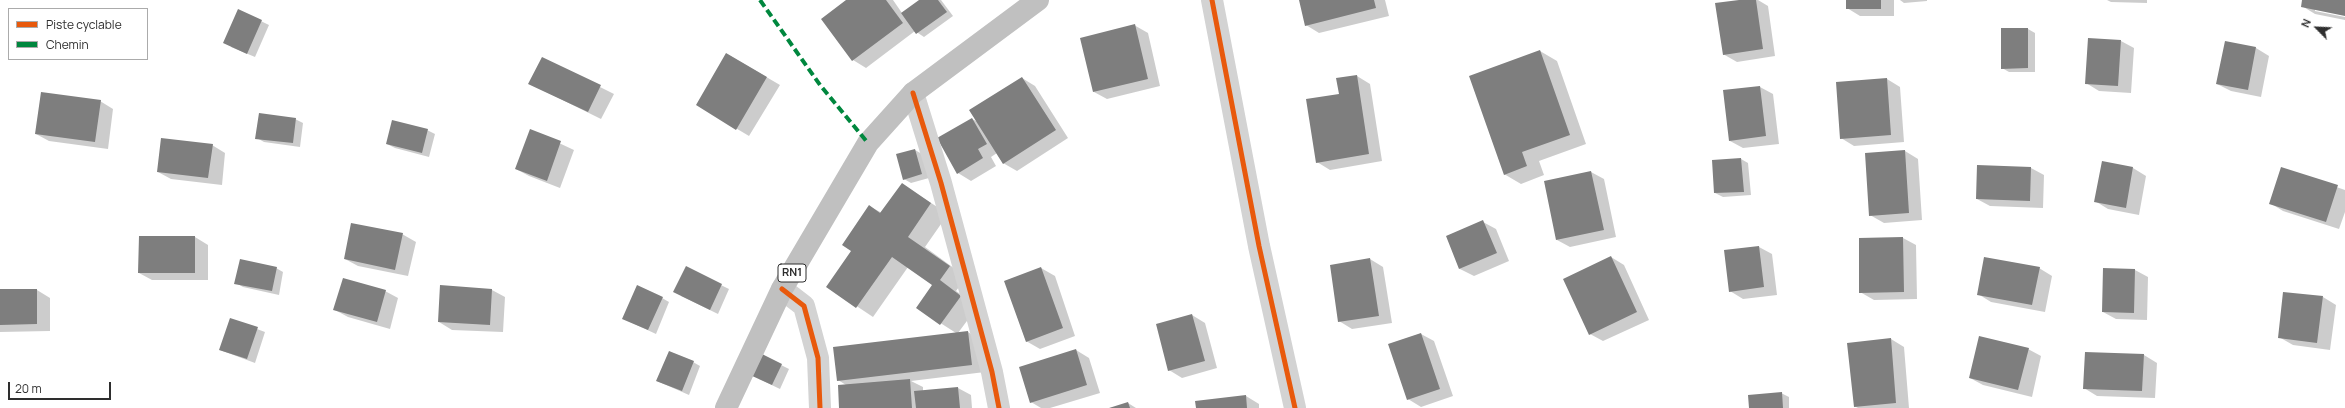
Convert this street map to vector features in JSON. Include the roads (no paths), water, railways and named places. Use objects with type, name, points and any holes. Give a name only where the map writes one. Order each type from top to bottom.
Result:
[{"type":"highway","name":"RN1","points":[[726,408],[782,289],[868,143],[913,93],[1038,0]]},
{"type":"street","points":[[1212,0],[1259,246],[1294,408]]},
{"type":"street","points":[[913,93],[941,183],[992,372],[999,408]]},
{"type":"street","points":[[782,289],[804,306],[818,358],[820,408]]}]
